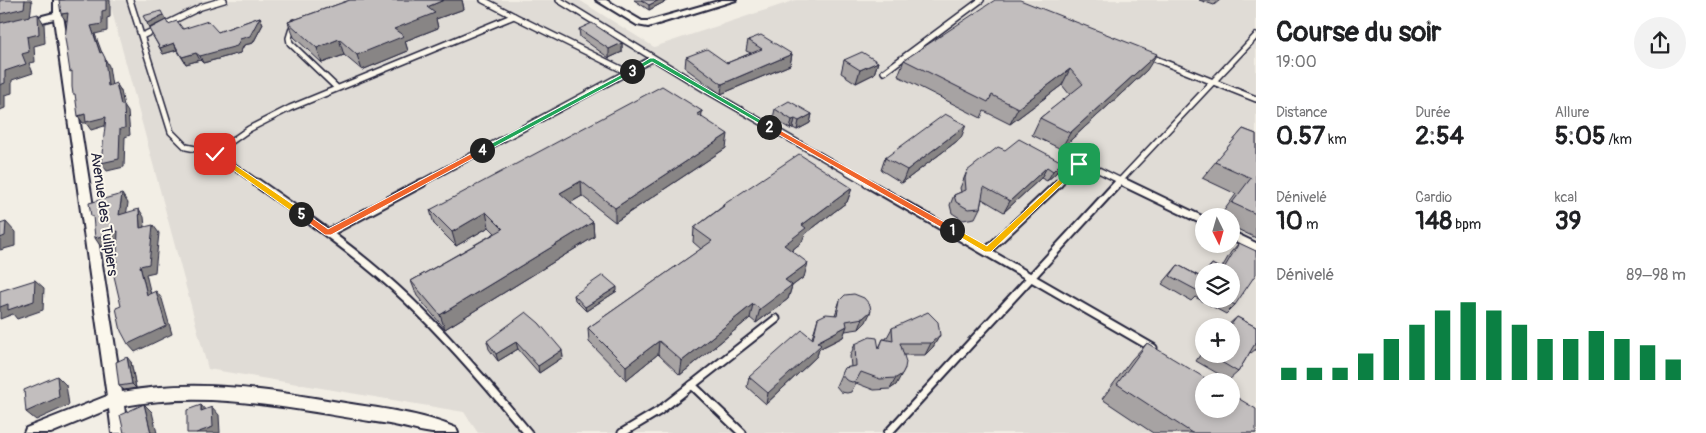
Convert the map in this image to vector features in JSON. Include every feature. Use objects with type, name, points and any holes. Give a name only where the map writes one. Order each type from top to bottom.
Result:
[{"type":"street","name":"Avenue des Tulipiers","points":[[58,0],[58,15],[120,433]]},
{"type":"street","points":[[601,0],[640,23],[648,24],[732,0]]},
{"type":"street","points":[[0,30],[58,15]]},
{"type":"street","points":[[32,433],[115,400],[174,392],[234,393],[417,422],[450,433]]},
{"type":"lane","points":[[130,0],[171,132],[178,141],[186,147],[215,154],[328,233],[407,299],[476,370],[528,433]]},
{"type":"lane","points":[[142,36],[201,7],[224,0]]},
{"type":"lane","points":[[483,0],[629,73]]},
{"type":"lane","points":[[559,0],[652,59],[1032,275],[1157,350]]},
{"type":"lane","points":[[884,72],[981,0]]},
{"type":"lane","points":[[215,154],[244,130],[337,88],[514,16]]},
{"type":"lane","points":[[298,19],[291,27],[290,43],[337,88]]},
{"type":"lane","points":[[888,433],[1032,275],[1256,36]]},
{"type":"lane","points":[[1142,54],[1256,99]]},
{"type":"lane","points":[[328,233],[652,59]]},
{"type":"lane","points":[[988,250],[1079,164],[1090,165],[1195,217]]},
{"type":"lane","points":[[1240,239],[1256,247]]},
{"type":"lane","points":[[622,433],[659,411],[776,319]]},
{"type":"lane","points":[[692,385],[742,433]]},
{"type":"shaded area","points":[[109,0],[579,0],[654,47],[796,0],[1256,0],[1256,433],[478,433],[464,412],[208,369]]},
{"type":"building","points":[[0,0],[25,0],[24,8],[0,14]]},
{"type":"building","points":[[59,0],[106,0],[106,10],[102,11],[102,24],[91,26],[100,53],[102,52],[105,58],[108,86],[116,83],[121,105],[124,105],[125,128],[120,129],[119,159],[101,163],[106,117],[86,122],[85,114],[78,116],[65,38],[68,13],[61,14]]},
{"type":"building","points":[[350,0],[444,0],[427,7],[435,13],[394,29],[404,36],[357,55],[339,39],[317,48],[288,22]]},
{"type":"building","points":[[641,0],[659,0],[649,5]]},
{"type":"building","points":[[995,0],[1020,0],[1157,54],[1070,133],[1040,118],[1083,84],[1070,69],[1018,108],[992,95],[988,102],[904,60]]},
{"type":"building","points":[[161,11],[163,15],[147,23],[143,16]]},
{"type":"building","points":[[38,14],[39,34],[27,37],[29,52],[22,54],[26,64],[5,71],[5,83],[0,85],[0,23]]},
{"type":"building","points":[[260,17],[250,36],[240,39],[237,46],[200,56],[196,53],[182,57],[174,43],[160,48],[149,29],[166,20],[168,24],[177,21],[183,29],[208,21],[218,32]]},
{"type":"building","points":[[592,23],[622,43],[609,49],[579,29]]},
{"type":"building","points":[[761,35],[792,54],[722,84],[686,57],[707,49],[727,63],[762,49],[748,40]]},
{"type":"building","points":[[862,52],[878,62],[860,70],[844,60]]},
{"type":"building","points":[[662,86],[702,111],[697,114],[728,134],[615,208],[581,181],[560,193],[593,222],[440,315],[411,281],[503,229],[486,212],[452,232],[430,210]]},
{"type":"building","points":[[789,101],[812,114],[799,121],[792,120],[775,109]]},
{"type":"building","points":[[945,114],[966,125],[907,170],[885,158]]},
{"type":"building","points":[[1243,129],[1256,134],[1256,214],[1232,203],[1251,178],[1215,162]]},
{"type":"building","points":[[1019,139],[1062,162],[1053,171],[1047,167],[1010,201],[984,187],[980,208],[968,209],[956,202],[954,195],[966,190],[965,178],[967,171],[998,147],[1005,150]]},
{"type":"building","points":[[799,154],[852,188],[802,225],[806,228],[784,245],[808,263],[785,280],[792,285],[760,309],[753,304],[682,361],[659,341],[626,366],[588,328],[712,241],[694,228],[723,205]]},
{"type":"building","points":[[122,194],[119,215],[139,209],[140,228],[153,225],[149,264],[140,266],[147,295],[156,291],[166,326],[128,344],[121,331],[116,308],[121,306],[114,276],[116,275],[118,231],[95,238],[93,216],[91,216],[89,203]]},
{"type":"building","points":[[6,222],[5,236],[0,238],[0,224]]},
{"type":"building","points":[[1240,243],[1256,251],[1256,274],[1240,298],[1240,263],[1227,263],[1233,253],[1240,253]]},
{"type":"building","points":[[1178,265],[1195,274],[1195,289],[1170,276]]},
{"type":"building","points":[[603,275],[617,287],[585,307],[574,295]]},
{"type":"building","points":[[35,280],[34,301],[8,310],[8,304],[0,307],[0,291]]},
{"type":"building","points":[[854,294],[864,298],[870,305],[871,311],[863,318],[846,321],[847,326],[817,342],[821,345],[768,393],[749,377],[802,330],[813,339],[818,318],[826,314],[837,315],[840,300],[845,295]]},
{"type":"building","points":[[526,312],[539,323],[562,350],[538,366],[516,342],[496,354],[487,341]]},
{"type":"building","points":[[928,312],[938,322],[940,335],[931,343],[900,343],[906,362],[902,374],[896,378],[880,379],[861,372],[856,381],[852,382],[846,380],[841,374],[844,368],[856,366],[855,344],[870,337],[877,338],[879,349],[883,339],[893,341],[892,328]]},
{"type":"building","points":[[1240,319],[1256,327],[1256,342],[1238,372],[1223,363],[1240,363]]},
{"type":"building","points":[[1147,343],[1197,373],[1195,373],[1195,418],[1240,418],[1240,399],[1256,409],[1256,433],[1192,433],[1117,384]]},
{"type":"building","points":[[127,357],[132,384],[119,386],[116,362]]},
{"type":"building","points":[[57,376],[59,397],[26,412],[24,390]]},
{"type":"building","points":[[144,404],[151,433],[124,433],[120,415]]},
{"type":"building","points":[[201,405],[201,411],[212,407],[213,427],[196,433],[187,433],[187,410]]},
{"type":"route","points":[[215,154],[328,233],[652,59],[988,250],[1079,164]]}]
